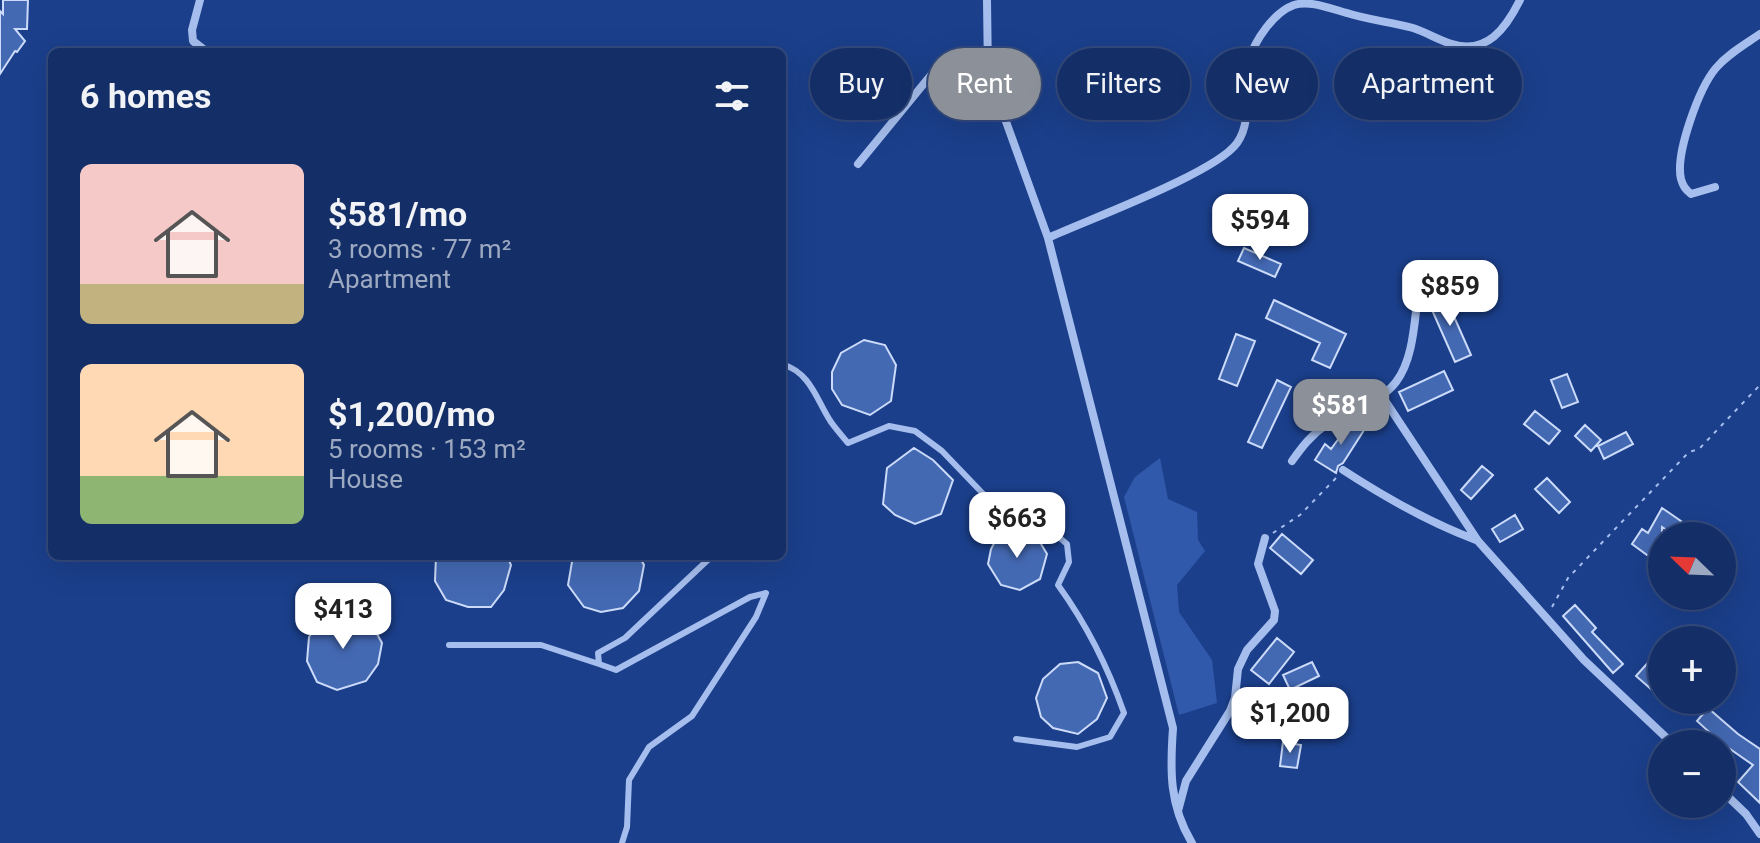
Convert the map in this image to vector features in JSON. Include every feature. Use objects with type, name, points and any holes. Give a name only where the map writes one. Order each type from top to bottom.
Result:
[{"type":"street","points":[[200,0],[192,30],[193,41],[202,48]]},
{"type":"street","points":[[987,0],[988,48]]},
{"type":"street","points":[[1048,238],[1189,176],[1219,159],[1237,144],[1244,127],[1249,60],[1269,24],[1295,5],[1314,3],[1403,25],[1465,47],[1493,39],[1504,30],[1520,0]]},
{"type":"street","points":[[1715,187],[1691,194],[1683,187],[1680,163],[1686,135],[1706,82],[1729,56],[1760,34]]},
{"type":"street","points":[[858,164],[928,79]]},
{"type":"street","points":[[1005,120],[1048,238],[1173,728],[1170,776],[1181,825],[1192,843]]},
{"type":"street","points":[[1292,461],[1309,438],[1327,424],[1382,396],[1397,381],[1406,362],[1417,303]]},
{"type":"street","points":[[1382,396],[1478,541],[1584,660],[1658,730]]},
{"type":"street","points":[[1343,470],[1398,506],[1478,541]]},
{"type":"street","points":[[1178,812],[1186,781],[1230,711],[1235,698],[1238,669],[1247,650],[1274,620],[1275,611],[1258,564],[1265,538]]},
{"type":"street","points":[[1736,804],[1760,834]]},
{"type":"lane","points":[[786,365],[794,368],[813,387],[830,421],[848,443],[889,426],[915,431],[942,451],[990,501],[1043,524],[1067,544],[1069,562],[1058,585],[1077,611],[1109,670],[1124,713],[1110,737],[1077,747],[1016,739]]},
{"type":"lane","points":[[599,664],[598,653],[625,638],[708,560]]},
{"type":"lane","points":[[449,645],[541,645],[616,670],[750,597],[766,593],[756,617],[692,716],[649,747],[629,780],[627,827],[622,843]]},
{"type":"path","points":[[1546,619],[1568,578],[1689,452],[1699,449],[1760,385]]},
{"type":"path","points":[[1265,538],[1300,515],[1343,470]]},
{"type":"shaded area","points":[[1160,458],[1168,499],[1197,512],[1198,540],[1205,551],[1177,585],[1179,612],[1212,660],[1217,703],[1179,715],[1124,497],[1135,477]]},
{"type":"building","points":[[3,0],[28,0],[27,29],[15,29],[25,41],[0,74],[0,11],[3,14]]},
{"type":"building","points":[[1244,248],[1281,264],[1275,277],[1238,261]]},
{"type":"building","points":[[1444,294],[1471,355],[1455,362],[1428,301]]},
{"type":"building","points":[[1274,300],[1346,334],[1330,368],[1312,360],[1320,343],[1266,318]]},
{"type":"building","points":[[1236,334],[1255,341],[1237,386],[1219,379]]},
{"type":"building","points":[[864,340],[885,345],[896,365],[891,401],[870,415],[842,405],[832,389],[832,372],[841,353]]},
{"type":"building","points":[[1444,371],[1453,390],[1408,411],[1399,392]]},
{"type":"building","points":[[1567,374],[1578,402],[1562,408],[1551,380]]},
{"type":"building","points":[[1277,380],[1291,387],[1262,448],[1248,442]]},
{"type":"building","points":[[1535,411],[1560,431],[1549,444],[1524,424]]},
{"type":"building","points":[[1353,419],[1366,427],[1336,473],[1315,460],[1325,444],[1331,449]]},
{"type":"building","points":[[1585,425],[1601,440],[1591,451],[1575,436]]},
{"type":"building","points":[[1626,432],[1633,444],[1604,459],[1598,446]]},
{"type":"building","points":[[914,448],[933,460],[953,480],[941,514],[915,524],[895,515],[883,504],[887,468]]},
{"type":"building","points":[[1482,466],[1493,475],[1471,499],[1461,490]]},
{"type":"building","points":[[1547,478],[1570,502],[1559,513],[1535,489]]},
{"type":"building","points":[[1662,508],[1681,521],[1680,522],[1654,522]]},
{"type":"building","points":[[1515,515],[1523,529],[1500,542],[1492,529]]},
{"type":"building","points":[[1642,529],[1648,533],[1648,556],[1632,544]]},
{"type":"building","points":[[1035,534],[1047,554],[1040,579],[1020,590],[1001,585],[988,564],[998,536]]},
{"type":"building","points":[[1282,534],[1313,560],[1301,574],[1270,548]]},
{"type":"building","points":[[436,560],[509,560],[511,565],[504,590],[491,607],[468,607],[446,600],[435,581]]},
{"type":"building","points":[[572,560],[641,560],[644,565],[639,591],[623,608],[601,612],[584,607],[568,585]]},
{"type":"building","points":[[1575,605],[1596,628],[1592,632],[1623,664],[1613,673],[1563,616]]},
{"type":"building","points":[[340,612],[372,625],[382,643],[378,664],[366,681],[337,690],[317,682],[307,661],[309,637],[321,619]]},
{"type":"building","points":[[1277,638],[1294,652],[1269,684],[1251,670]]},
{"type":"building","points":[[1078,662],[1098,673],[1107,698],[1097,719],[1078,734],[1053,728],[1041,717],[1036,698],[1043,679],[1060,664]]},
{"type":"building","points":[[1312,662],[1319,676],[1290,690],[1283,675]]},
{"type":"building","points":[[1648,663],[1648,686],[1636,676]]},
{"type":"building","points":[[1703,714],[1715,714],[1733,730],[1707,730],[1697,721]]},
{"type":"building","points":[[1736,732],[1760,749],[1760,803],[1738,782],[1753,765],[1736,753]]},
{"type":"building","points":[[1283,742],[1301,745],[1297,768],[1280,766]]}]
